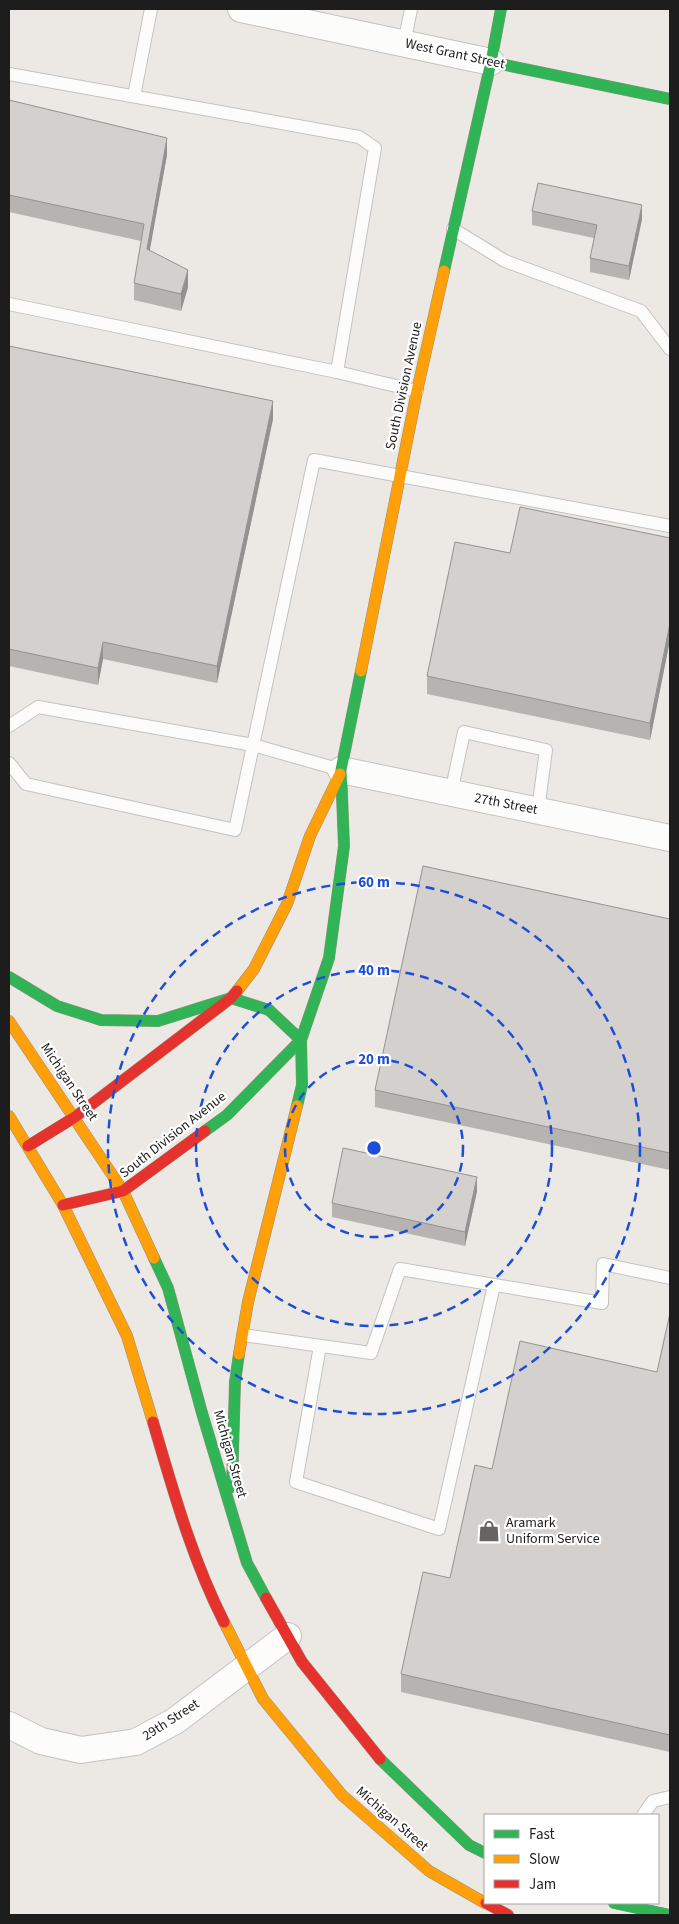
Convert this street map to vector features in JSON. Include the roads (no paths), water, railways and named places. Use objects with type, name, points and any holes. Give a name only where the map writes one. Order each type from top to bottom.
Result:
[{"type":"main road","name":"South Division Avenue","points":[[63,1205],[124,1192],[227,1115],[301,1040],[330,958],[344,846],[342,770],[417,391],[492,62],[501,9]]},
{"type":"main road","name":"West Grant Street","points":[[492,62],[670,99]]},
{"type":"main road","name":"South Division Avenue","points":[[28,1146],[74,1117],[231,998],[254,969],[287,904],[310,836],[342,770]]},
{"type":"main road","points":[[9,977],[57,1006],[101,1020],[158,1021],[231,998],[269,1010],[301,1040],[302,1085],[248,1302],[235,1382],[231,1511]]},
{"type":"main road","name":"Michigan Street","points":[[9,1021],[124,1192],[168,1288],[247,1563],[302,1662],[377,1757],[469,1845],[484,1852]]},
{"type":"main road","name":"Michigan Street","points":[[9,1116],[63,1205],[127,1336],[169,1478],[207,1588],[264,1699],[342,1795],[429,1871],[484,1902]]},
{"type":"main road","name":"Michigan Street","points":[[487,1904],[508,1915]]},
{"type":"main road","points":[[619,1904],[670,1915]]},
{"type":"street","name":"West Grant Street","points":[[241,9],[282,13],[404,44],[492,62]]},
{"type":"street","name":"27th Street","points":[[342,770],[670,838]]},
{"type":"street","name":"29th Street","points":[[9,1725],[41,1741],[81,1750],[136,1742],[175,1721],[288,1636]]},
{"type":"lane","points":[[134,96],[150,9]]},
{"type":"lane","points":[[404,44],[411,9]]},
{"type":"lane","points":[[9,74],[359,136],[375,148],[337,372]]},
{"type":"lane","points":[[453,230],[505,261],[641,311],[670,349]]},
{"type":"lane","points":[[9,304],[337,372],[417,391]]},
{"type":"lane","points":[[9,763],[26,784],[235,830],[314,460],[670,526]]},
{"type":"lane","points":[[9,726],[38,707],[253,745],[342,770]]},
{"type":"lane","points":[[451,793],[464,732],[546,750],[538,810]]},
{"type":"lane","points":[[243,1334],[371,1353],[400,1269],[602,1303],[603,1264],[670,1278]]},
{"type":"lane","points":[[320,1346],[296,1482],[439,1529],[494,1285]]},
{"type":"lane","points":[[644,1814],[653,1800],[670,1797]]},
{"type":"place","name":"Aramark Uniform Service","points":[[489,1531]]}]
